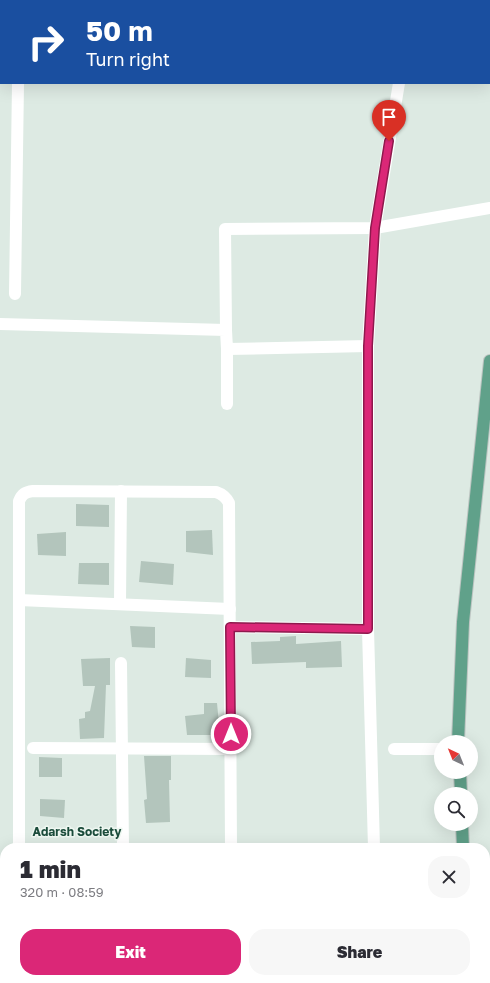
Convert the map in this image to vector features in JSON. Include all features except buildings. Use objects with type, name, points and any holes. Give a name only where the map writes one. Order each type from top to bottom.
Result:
[{"type":"main road","points":[[458,735],[463,622],[490,361]]},
{"type":"main road","points":[[462,831],[463,843]]},
{"type":"street","points":[[15,294],[18,84]]},
{"type":"street","points":[[374,843],[368,629],[368,346],[375,228],[399,84]]},
{"type":"street","points":[[227,404],[225,229],[375,228],[490,208]]},
{"type":"street","points":[[0,324],[226,330]]},
{"type":"street","points":[[227,349],[368,346]]},
{"type":"street","points":[[19,843],[19,501],[22,495],[26,492],[33,491],[216,492],[227,498],[229,503],[231,843]]},
{"type":"street","points":[[120,604],[121,491]]},
{"type":"street","points":[[19,600],[230,609]]},
{"type":"street","points":[[230,627],[368,629]]},
{"type":"street","points":[[122,663],[123,843]]},
{"type":"street","points":[[33,748],[231,749]]},
{"type":"street","points":[[394,749],[434,749]]},
{"type":"district","name":"Adarsh Society","points":[[77,831]]},
{"type":"route","points":[[231,734],[230,627],[368,629],[368,346],[375,228],[389,141]]}]
